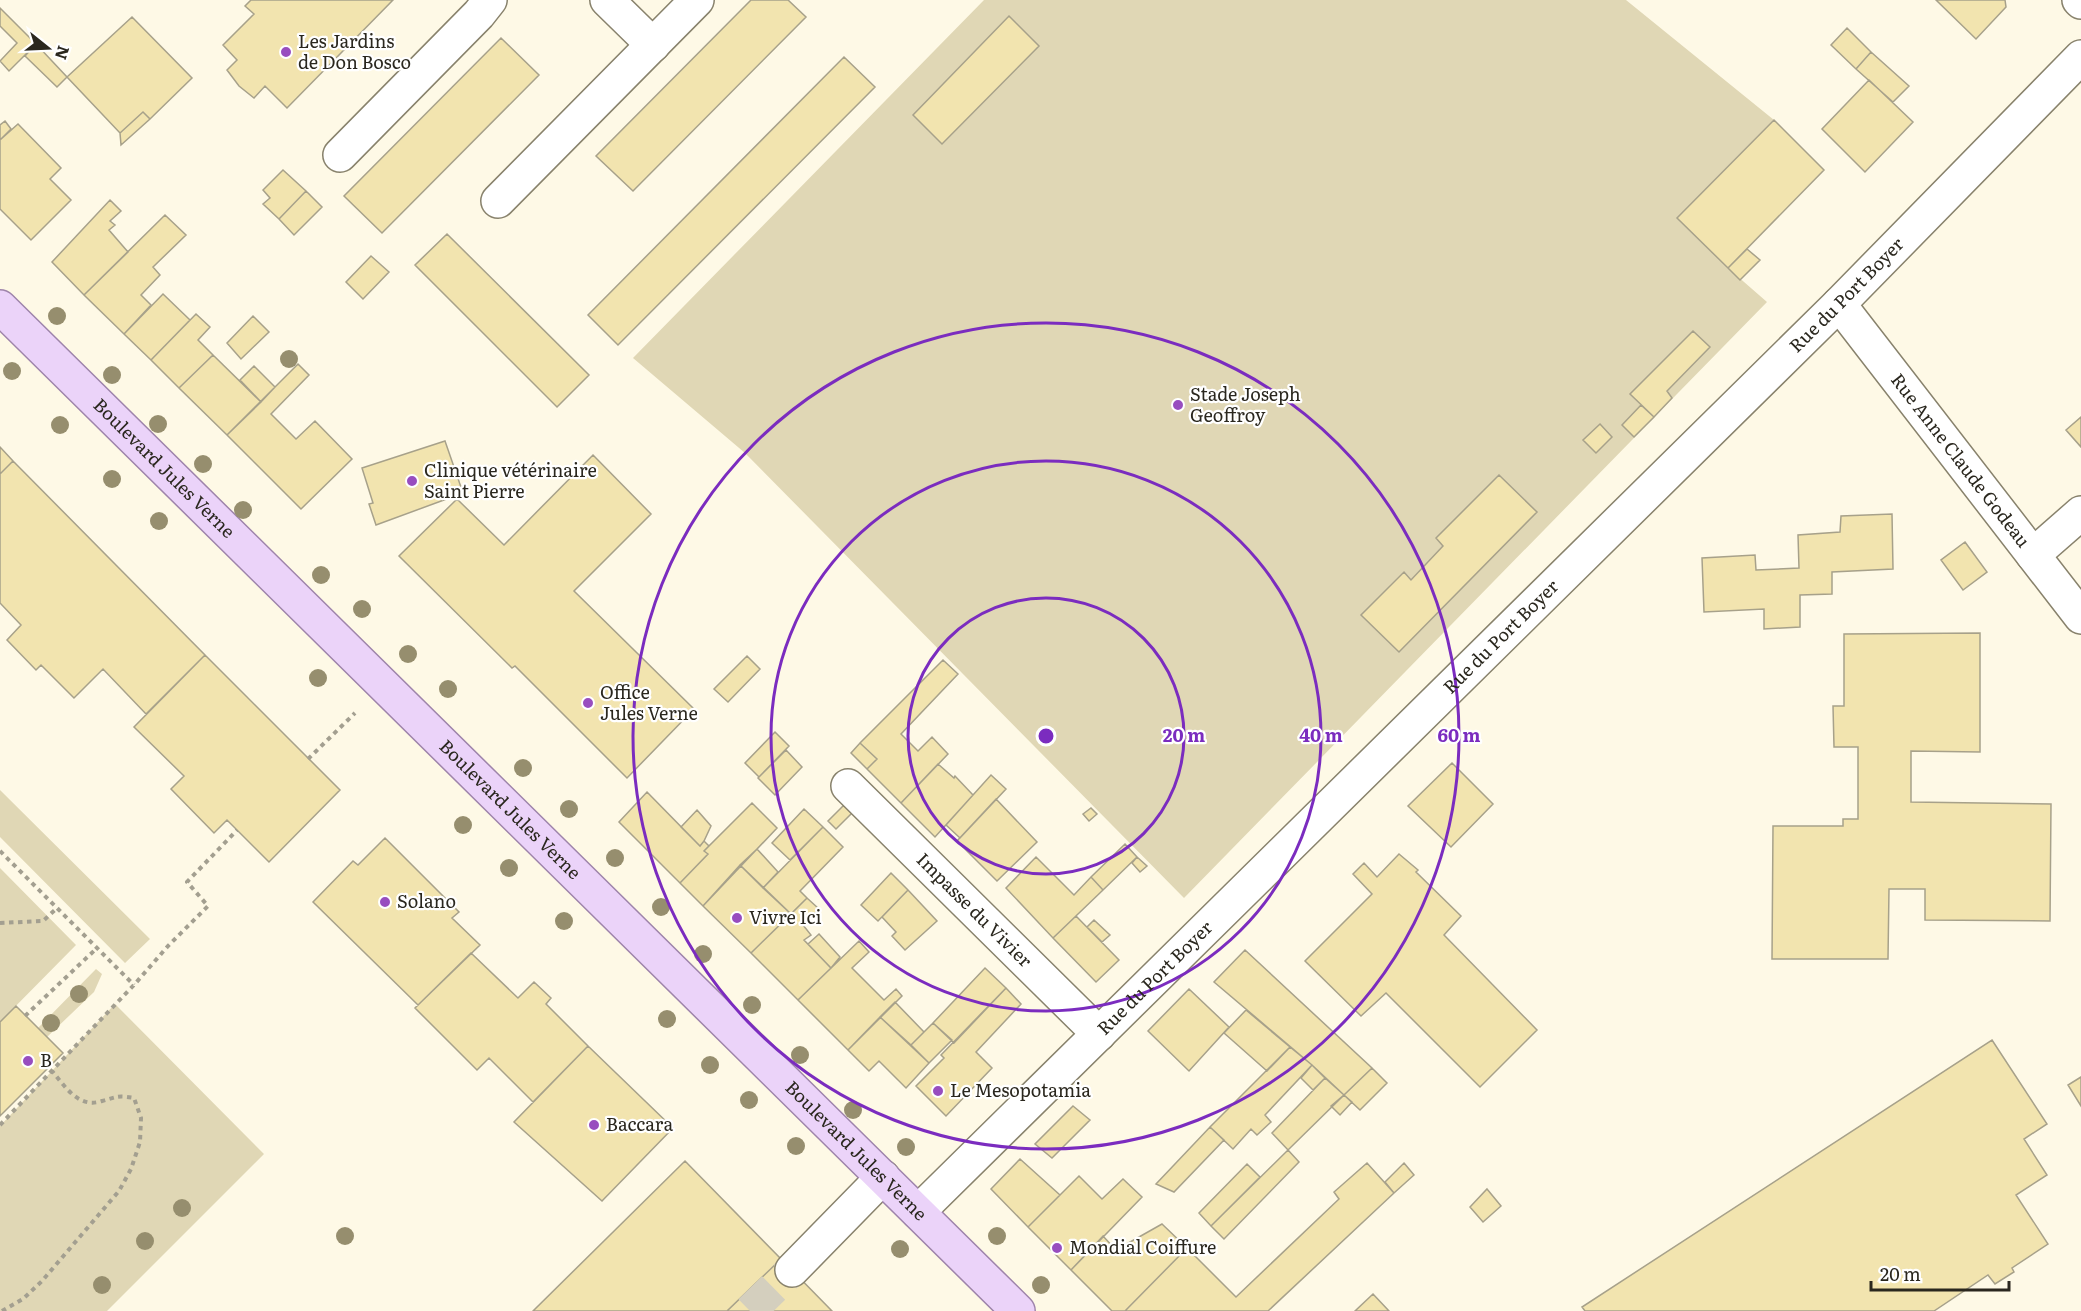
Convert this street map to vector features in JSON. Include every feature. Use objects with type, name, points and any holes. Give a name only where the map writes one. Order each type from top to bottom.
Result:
[{"type":"main road","name":"Boulevard Jules Verne","points":[[0,308],[1018,1311]]},
{"type":"street","points":[[340,155],[479,14],[490,0]]},
{"type":"street","points":[[607,0],[653,45]]},
{"type":"street","points":[[498,201],[697,0]]},
{"type":"street","name":"Rue du Port Boyer","points":[[918,1212],[1839,304],[2081,57]]},
{"type":"street","name":"Rue Anne Claude Godeau","points":[[1839,304],[2081,617]]},
{"type":"street","points":[[2033,555],[2081,513]]},
{"type":"street","name":"Impasse du Vivier","points":[[848,786],[1099,1034]]},
{"type":"street","points":[[792,1270],[883,1178]]},
{"type":"path","points":[[308,759],[385,685]]},
{"type":"path","points":[[0,1125],[208,906],[187,882],[237,830]]},
{"type":"path","points":[[0,851],[134,985]]},
{"type":"path","points":[[0,923],[43,921],[57,908]]},
{"type":"path","points":[[26,1016],[97,948]]},
{"type":"path","points":[[2,1311],[23,1299],[42,1281],[119,1191],[141,1142],[141,1118],[134,1098],[117,1095],[96,1103],[85,1102],[73,1097],[52,1071]]},
{"type":"shaded area","name":"Stade Joseph Geoffroy","points":[[984,0],[1626,0],[1774,120],[1728,268],[1767,302],[1184,898],[745,453],[633,358]]},
{"type":"shaded area","points":[[0,790],[150,939],[125,963],[0,837]]},
{"type":"shaded area","points":[[0,868],[76,945],[0,1022]]},
{"type":"shaded area","points":[[96,969],[102,974],[94,992],[47,1037],[38,1028]]},
{"type":"shaded area","points":[[115,1004],[264,1154],[107,1311],[0,1311],[0,1126]]},
{"type":"building","name":"Les Jardins de Don Bosco","points":[[251,0],[393,0],[287,108],[265,86],[254,98],[239,86],[227,70],[237,60],[223,45],[254,14],[245,6]]},
{"type":"building","points":[[751,0],[788,0],[806,17],[633,191],[596,156]]},
{"type":"building","points":[[1936,0],[2005,0],[2006,7],[1976,39]]},
{"type":"building","points":[[0,8],[36,44],[9,71],[0,61],[17,43],[0,26]]},
{"type":"building","points":[[1009,16],[1039,46],[942,144],[913,115]]},
{"type":"building","points":[[132,17],[192,78],[150,119],[143,112],[120,133],[67,77]]},
{"type":"building","points":[[1847,28],[1871,52],[1856,69],[1831,45]]},
{"type":"building","points":[[501,38],[539,75],[382,233],[344,196]]},
{"type":"building","points":[[36,44],[67,77],[57,87],[25,56]]},
{"type":"building","points":[[1871,52],[1909,86],[1893,102],[1856,69]]},
{"type":"building","points":[[844,57],[875,87],[618,345],[588,315]]},
{"type":"building","points":[[1869,80],[1913,122],[1865,172],[1822,129]]},
{"type":"building","points":[[143,112],[150,119],[121,145],[120,133]]},
{"type":"building","points":[[1774,120],[1824,170],[1728,268],[1677,218]]},
{"type":"building","points":[[5,121],[11,129],[0,140],[0,125]]},
{"type":"building","points":[[18,124],[61,168],[50,179],[71,200],[31,240],[0,209],[0,140]]},
{"type":"building","points":[[283,170],[306,191],[279,219],[263,204],[270,198],[263,190]]},
{"type":"building","points":[[306,191],[322,207],[294,235],[279,219]]},
{"type":"building","points":[[110,200],[121,211],[110,221],[115,225],[109,230],[128,252],[84,295],[52,262]]},
{"type":"building","points":[[165,215],[186,235],[153,267],[160,275],[141,295],[151,305],[124,334],[84,295]]},
{"type":"building","points":[[447,234],[589,375],[557,407],[415,265]]},
{"type":"building","points":[[1747,249],[1760,260],[1740,280],[1728,268]]},
{"type":"building","points":[[371,256],[389,272],[363,299],[346,282]]},
{"type":"building","points":[[163,294],[190,320],[151,360],[124,334]]},
{"type":"building","points":[[196,314],[210,327],[198,340],[213,355],[179,388],[151,360]]},
{"type":"building","points":[[253,316],[269,332],[241,359],[227,343]]},
{"type":"building","points":[[1693,331],[1710,347],[1667,391],[1672,398],[1654,417],[1630,394]]},
{"type":"building","points":[[213,355],[261,402],[227,435],[179,388]]},
{"type":"building","points":[[298,364],[309,375],[271,414],[296,439],[315,421],[352,459],[301,509],[227,435]]},
{"type":"building","points":[[254,366],[275,387],[261,402],[240,380]]},
{"type":"building","points":[[1641,405],[1654,417],[1634,437],[1622,425]]},
{"type":"building","points":[[2081,417],[2081,447],[2066,430]]},
{"type":"building","points":[[1600,424],[1612,437],[1596,453],[1583,440]]},
{"type":"building","name":"Clinique vétérinaire Saint Pierre","points":[[445,441],[463,493],[376,525],[369,504],[373,503],[362,468]]},
{"type":"building","points":[[0,447],[13,461],[0,474]]},
{"type":"building","points":[[593,455],[651,514],[574,591],[694,709],[627,778],[515,666],[512,668],[399,556],[457,499],[504,545]]},
{"type":"building","points":[[13,461],[205,655],[146,714],[103,669],[74,698],[41,665],[36,670],[7,640],[21,625],[0,603],[0,474]]},
{"type":"building","points":[[1499,475],[1537,512],[1399,652],[1361,615],[1404,572],[1411,580],[1443,546],[1436,538]]},
{"type":"building","points":[[1892,514],[1893,569],[1832,572],[1832,594],[1800,595],[1800,627],[1764,629],[1764,609],[1704,612],[1702,558],[1755,555],[1756,570],[1799,568],[1798,535],[1840,532],[1841,516]]},
{"type":"building","points":[[1965,542],[1987,572],[1963,590],[1941,560]]},
{"type":"building","points":[[1980,633],[1980,752],[1911,751],[1911,802],[2051,804],[2050,921],[1925,920],[1925,889],[1889,889],[1888,959],[1772,959],[1773,826],[1843,826],[1843,819],[1858,819],[1858,747],[1834,747],[1833,706],[1844,706],[1844,634]]},
{"type":"building","points":[[205,655],[340,790],[269,862],[227,820],[214,833],[171,789],[184,776],[134,727]]},
{"type":"building","points":[[747,656],[760,669],[728,702],[714,689]]},
{"type":"building","points":[[943,660],[958,674],[901,734],[918,751],[932,737],[948,754],[901,803],[867,769],[877,759],[860,743]]},
{"type":"building","points":[[775,732],[789,746],[759,777],[745,763]]},
{"type":"building","points":[[860,743],[877,759],[867,769],[851,753]]},
{"type":"building","points":[[786,750],[802,767],[775,795],[758,778]]},
{"type":"building","points":[[1452,763],[1493,804],[1451,847],[1408,806]]},
{"type":"building","points":[[938,764],[954,778],[955,776],[973,795],[935,837],[901,803]]},
{"type":"building","points":[[991,775],[1006,789],[960,838],[946,825]]},
{"type":"building","points":[[647,792],[700,846],[704,841],[709,846],[704,851],[708,854],[680,883],[619,822]]},
{"type":"building","points":[[996,799],[1037,842],[997,881],[957,841]]},
{"type":"building","points":[[752,803],[777,828],[703,906],[680,883],[708,854],[704,851]]},
{"type":"building","points":[[844,805],[852,813],[836,829],[828,821]]},
{"type":"building","points":[[1091,808],[1097,814],[1089,821],[1083,814]]},
{"type":"building","points":[[804,809],[823,827],[790,860],[772,843]]},
{"type":"building","points":[[697,810],[711,826],[700,846],[681,827]]},
{"type":"building","points":[[823,827],[843,847],[800,891],[807,898],[791,914],[763,888]]},
{"type":"building","points":[[385,838],[459,912],[452,918],[480,945],[418,1005],[313,902],[353,861],[358,865]]},
{"type":"building","points":[[1125,844],[1137,857],[1103,890],[1091,877]]},
{"type":"building","points":[[757,849],[778,872],[763,888],[740,865]]},
{"type":"building","points":[[1399,854],[1418,870],[1416,872],[1461,916],[1444,935],[1537,1030],[1480,1087],[1386,993],[1361,1016],[1305,961],[1372,894],[1353,874],[1364,863],[1377,877]]},
{"type":"building","points":[[1036,857],[1074,895],[1091,877],[1103,890],[1053,938],[1006,888]]},
{"type":"building","points":[[1137,857],[1147,866],[1140,872],[1132,863]]},
{"type":"building","points":[[740,865],[791,914],[751,953],[703,906]]},
{"type":"building","points":[[891,873],[908,890],[878,921],[861,905]]},
{"type":"building","points":[[908,890],[937,921],[905,950],[892,936],[896,932],[882,917]]},
{"type":"building","points":[[807,898],[819,909],[803,925],[811,935],[804,940],[831,968],[798,1000],[751,953]]},
{"type":"building","points":[[1076,916],[1119,960],[1096,982],[1053,938]]},
{"type":"building","points":[[1094,920],[1110,935],[1102,942],[1087,927]]},
{"type":"building","points":[[819,934],[840,957],[831,968],[808,944]]},
{"type":"building","points":[[859,941],[869,952],[852,968],[884,1000],[896,989],[902,996],[848,1050],[798,1000]]},
{"type":"building","points":[[1245,950],[1372,1068],[1344,1095],[1214,982]]},
{"type":"building","points":[[471,953],[518,998],[534,982],[551,998],[546,1004],[588,1046],[533,1102],[489,1058],[477,1070],[415,1008]]},
{"type":"building","points":[[985,968],[1006,988],[954,1043],[933,1023]]},
{"type":"building","points":[[1006,988],[1021,1004],[976,1052],[992,1068],[946,1116],[916,1086],[944,1058],[941,1055]]},
{"type":"building","points":[[1189,989],[1229,1027],[1189,1071],[1148,1031]]},
{"type":"building","points":[[895,1002],[924,1032],[911,1045],[880,1017]]},
{"type":"building","name":"B","points":[[16,1006],[63,1053],[0,1116],[0,1022]]},
{"type":"building","points":[[1246,1010],[1290,1047],[1267,1071],[1224,1033]]},
{"type":"building","points":[[880,1017],[929,1063],[906,1088],[879,1061],[869,1071],[848,1050]]},
{"type":"building","points":[[933,1023],[952,1040],[929,1063],[911,1045]]},
{"type":"building","points":[[1992,1040],[2047,1124],[2024,1139],[2047,1175],[2016,1195],[2048,1244],[2012,1268],[2014,1272],[1995,1284],[1988,1275],[1934,1311],[1585,1311],[1582,1307]]},
{"type":"building","name":"Baccara","points":[[588,1046],[673,1128],[602,1201],[514,1122]]},
{"type":"building","points":[[1290,1047],[1312,1065],[1265,1115],[1271,1122],[1257,1135],[1251,1129],[1233,1149],[1210,1127]]},
{"type":"building","points":[[1312,1065],[1325,1078],[1313,1090],[1301,1078]]},
{"type":"building","points":[[1372,1068],[1387,1083],[1360,1110],[1344,1095]]},
{"type":"building","points":[[2081,1077],[2081,1106],[2068,1085]]},
{"type":"building","points":[[1325,1078],[1344,1095],[1288,1150],[1272,1133]]},
{"type":"building","points":[[1344,1095],[1352,1102],[1340,1115],[1331,1106]]},
{"type":"building","points":[[1073,1106],[1090,1120],[1052,1158],[1035,1144]]},
{"type":"building","points":[[1210,1127],[1224,1140],[1174,1192],[1156,1184]]},
{"type":"building","points":[[1288,1150],[1299,1162],[1224,1239],[1211,1226]]},
{"type":"building","points":[[1020,1159],[1060,1195],[1028,1227],[991,1189]]},
{"type":"building","points":[[685,1161],[781,1259],[727,1311],[533,1311]]},
{"type":"building","points":[[1367,1163],[1394,1193],[1268,1311],[1125,1311],[1187,1248],[1236,1297],[1339,1199],[1334,1192]]},
{"type":"building","points":[[1404,1163],[1414,1175],[1394,1193],[1385,1182]]},
{"type":"building","points":[[1247,1164],[1260,1177],[1211,1226],[1199,1213]]},
{"type":"building","points":[[1079,1176],[1102,1199],[1123,1179],[1142,1197],[1071,1270],[1028,1227]]},
{"type":"building","points":[[1487,1189],[1501,1206],[1483,1222],[1470,1207]]},
{"type":"building","points":[[1162,1224],[1187,1248],[1125,1311],[1112,1311],[1071,1270],[1103,1236],[1116,1250]]},
{"type":"building","points":[[781,1259],[832,1311],[727,1311]]},
{"type":"building","points":[[1373,1294],[1389,1311],[1355,1311]]},
{"type":"tunnel","points":[[750,1311],[792,1270]]},
{"type":"place","name":"Les Jardins de Don Bosco","points":[[286,52]]},
{"type":"place","name":"Stade Joseph Geoffroy","points":[[1178,405]]},
{"type":"place","name":"Clinique vétérinaire Saint Pierre","points":[[412,481]]},
{"type":"place","name":"Office Jules Verne","points":[[588,703]]},
{"type":"place","name":"Solano","points":[[385,902]]},
{"type":"place","name":"Vivre Ici","points":[[737,918]]},
{"type":"place","name":"B","points":[[28,1061]]},
{"type":"place","name":"Le Mesopotamia","points":[[938,1091]]},
{"type":"place","name":"Baccara","points":[[594,1125]]},
{"type":"place","name":"Mondial Coiffure","points":[[1057,1248]]}]
